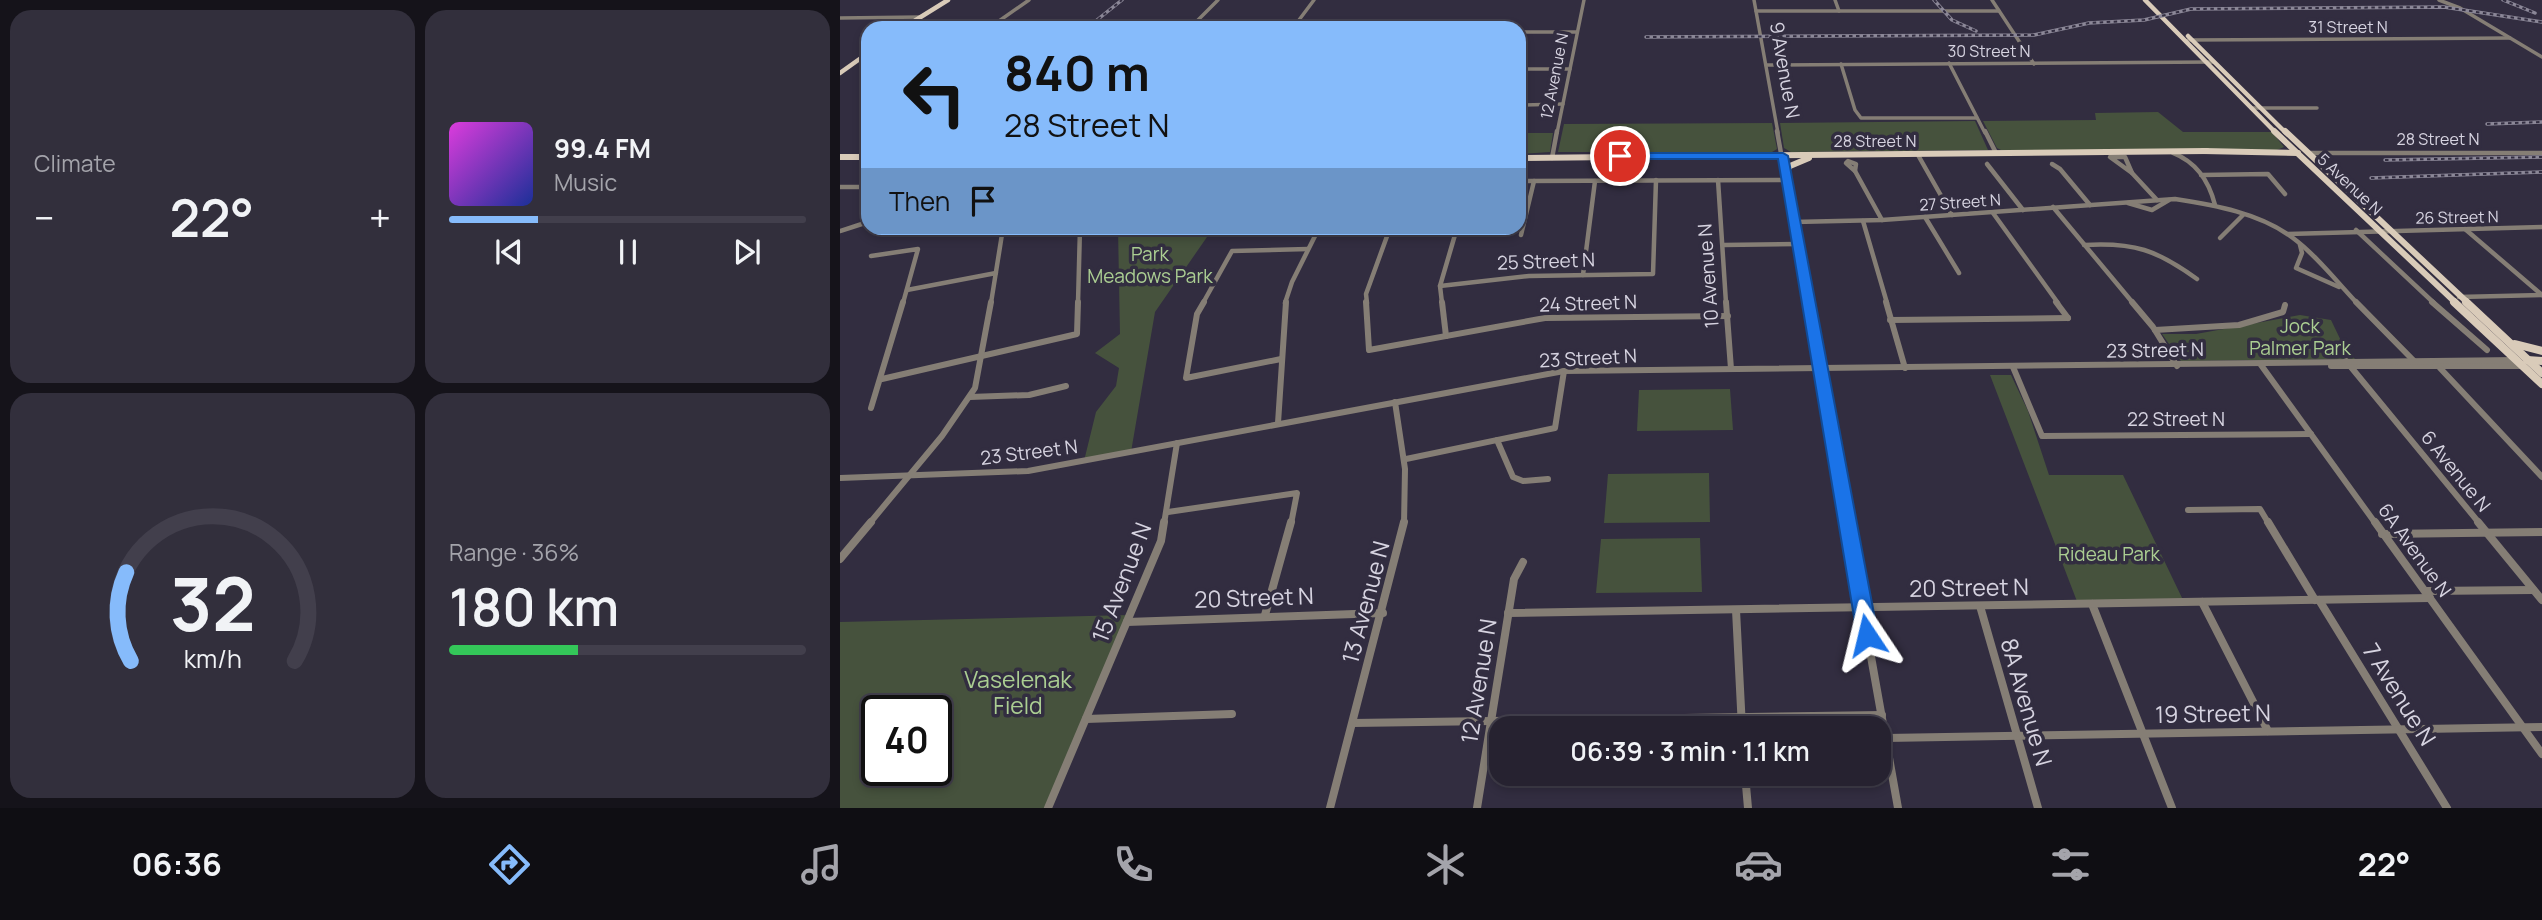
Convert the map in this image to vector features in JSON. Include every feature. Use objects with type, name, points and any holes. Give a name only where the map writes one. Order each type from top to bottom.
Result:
[{"type":"main road","points":[[915,21],[948,0]]},
{"type":"main road","name":"5 Avenue N","points":[[2148,0],[2533,365],[2542,384]]},
{"type":"main road","name":"5 Avenue N","points":[[2189,40],[2203,62],[2296,153],[2378,230],[2533,365]]},
{"type":"main road","points":[[840,66],[861,55]]},
{"type":"main road","points":[[840,73],[861,56]]},
{"type":"main road","name":"28 Street N","points":[[1526,156],[1820,156],[2207,151],[2308,153]]},
{"type":"main road","name":"28 Street N","points":[[2130,152],[2190,156],[2207,151]]},
{"type":"main road","points":[[2238,151],[2295,158],[2310,165]]},
{"type":"main road","points":[[1786,176],[1801,160],[1820,156]]},
{"type":"main road","points":[[840,160],[861,160]]},
{"type":"main road","points":[[2505,339],[2524,348],[2542,351]]},
{"type":"street","points":[[999,21],[1029,0]]},
{"type":"street","points":[[1196,21],[1218,0]]},
{"type":"street","points":[[1298,21],[1314,0]]},
{"type":"street","name":"12 Avenue N","points":[[1553,156],[1584,0]]},
{"type":"street","name":"9 Avenue N","points":[[1754,0],[1882,715]]},
{"type":"street","points":[[1835,0],[1839,11]]},
{"type":"street","points":[[1992,0],[2035,64]]},
{"type":"street","points":[[2439,0],[2459,8],[2542,57]]},
{"type":"street","points":[[1756,12],[1999,10]]},
{"type":"street","points":[[840,18],[921,17]]},
{"type":"street","points":[[1526,32],[1577,32]]},
{"type":"street","name":"31 Street N","points":[[2189,40],[2510,38]]},
{"type":"street","name":"30 Street N","points":[[1766,65],[2213,62]]},
{"type":"street","points":[[1949,63],[1996,153]]},
{"type":"street","points":[[1841,64],[1855,110],[1861,118],[1977,118]]},
{"type":"street","points":[[1526,69],[1570,69]]},
{"type":"street","points":[[1526,105],[1563,104]]},
{"type":"street","points":[[2251,108],[2317,108]]},
{"type":"street","name":"28 Street N","points":[[2308,153],[2542,153]]},
{"type":"street","points":[[1918,155],[1952,215]]},
{"type":"street","points":[[2190,156],[2210,185],[2215,205]]},
{"type":"street","points":[[2133,173],[2125,157],[2110,157],[2133,173],[2157,200]]},
{"type":"street","points":[[1987,164],[2023,210]]},
{"type":"street","points":[[2052,164],[2060,169],[2090,205]]},
{"type":"street","points":[[1855,171],[1882,220]]},
{"type":"street","points":[[2201,175],[2268,174],[2286,194]]},
{"type":"street","points":[[1526,181],[1718,180],[1786,176]]},
{"type":"street","name":"25 Street N","points":[[1440,286],[1528,276],[1653,274],[1656,180]]},
{"type":"street","name":"10 Avenue N","points":[[1718,180],[1731,369]]},
{"type":"street","points":[[1526,215],[1534,181]]},
{"type":"street","points":[[1583,275],[1595,181]]},
{"type":"street","points":[[841,188],[861,187]]},
{"type":"street","name":"27 Street N","points":[[2126,202],[2152,210],[2169,200]]},
{"type":"street","name":"27 Street N","points":[[1794,222],[1882,220],[2169,200],[2215,205],[2288,234]]},
{"type":"street","points":[[2053,208],[2155,330],[2177,366]]},
{"type":"street","points":[[1890,320],[2068,318],[1993,212]]},
{"type":"street","points":[[2220,238],[2243,215]]},
{"type":"street","points":[[1924,217],[1959,273]]},
{"type":"street","points":[[1864,221],[1905,368]]},
{"type":"street","points":[[840,231],[861,224]]},
{"type":"street","name":"26 Street N","points":[[2288,234],[2356,230],[2542,227]]},
{"type":"street","points":[[2465,229],[2542,295]]},
{"type":"street","name":"5 Avenue N","points":[[2356,230],[2477,344],[2487,350]]},
{"type":"street","points":[[2288,234],[2414,361]]},
{"type":"street","points":[[840,559],[970,397],[983,355],[1001,235]]},
{"type":"street","points":[[882,379],[1077,334],[1080,235]]},
{"type":"street","points":[[1278,423],[1285,305],[1315,235]]},
{"type":"street","name":"24 Street N","points":[[1387,235],[1366,294],[1368,350],[1545,318],[1728,316]]},
{"type":"street","points":[[1447,336],[1440,286],[1455,235]]},
{"type":"street","points":[[1723,245],[1798,244]]},
{"type":"street","points":[[2084,244],[2135,244],[2165,256],[2197,279]]},
{"type":"street","points":[[2300,244],[2302,253],[2296,268],[2347,292]]},
{"type":"street","points":[[871,256],[918,249],[882,379],[871,408]]},
{"type":"street","points":[[1281,359],[1186,378],[1197,314],[1232,251],[1308,249]]},
{"type":"street","points":[[907,290],[996,272]]},
{"type":"street","points":[[2459,297],[2542,295]]},
{"type":"street","points":[[2155,330],[2193,331],[2269,317],[2279,314],[2285,305]]},
{"type":"street","name":"23 Street N","points":[[2348,364],[2414,361],[2533,365]]},
{"type":"street","name":"23 Street N","points":[[840,478],[1028,471],[1564,371],[2305,364],[2440,368],[2533,365]]},
{"type":"street","name":"6 Avenue N","points":[[2348,364],[2542,600]]},
{"type":"street","name":"6A Avenue N","points":[[2261,365],[2542,754]]},
{"type":"street","name":"22 Street N","points":[[2013,367],[2042,436],[2311,434]]},
{"type":"street","points":[[2440,368],[2542,477]]},
{"type":"street","points":[[1406,459],[1555,428],[1564,371]]},
{"type":"street","points":[[970,397],[1029,395],[1066,386]]},
{"type":"street","name":"13 Avenue N","points":[[1330,808],[1403,536],[1407,496],[1406,459],[1395,402]]},
{"type":"street","points":[[1497,440],[1513,477],[1523,481],[1548,479]]},
{"type":"street","name":"15 Avenue N","points":[[1048,808],[1161,541],[1168,512],[1177,443]]},
{"type":"street","points":[[1168,512],[1297,493],[1287,546],[1265,615]]},
{"type":"street","name":"7 Avenue N","points":[[2188,510],[2260,509],[2447,808]]},
{"type":"street","points":[[2382,534],[2542,532]]},
{"type":"street","name":"12 Avenue N","points":[[1491,716],[1514,579],[1523,562]]},
{"type":"street","name":"20 Street N","points":[[1508,613],[2317,600],[2533,590]]},
{"type":"street","points":[[2202,602],[2268,731]]},
{"type":"street","points":[[2092,604],[2172,808]]},
{"type":"street","name":"8A Avenue N","points":[[1980,606],[2038,808]]},
{"type":"street","points":[[1736,610],[1742,716]]},
{"type":"street","name":"20 Street N","points":[[1127,622],[1265,615],[1383,613]]},
{"type":"street","points":[[1086,719],[1232,714]]},
{"type":"street","points":[[1864,716],[1882,715]]},
{"type":"street","points":[[1353,723],[1489,722]]},
{"type":"street","name":"19 Street N","points":[[1891,738],[2542,727]]},
{"type":"street","name":"12 Avenue N","points":[[1477,808],[1489,729]]},
{"type":"street","name":"9 Avenue N","points":[[1891,767],[1898,808]]},
{"type":"street","points":[[1746,786],[1748,808]]},
{"type":"green space","points":[[2158,112],[2183,132],[2272,132],[2284,147],[2277,150],[2001,150],[1997,148],[1983,121],[2096,120],[2095,113]]},
{"type":"green space","points":[[1975,121],[1988,150],[1791,152],[1784,148],[1780,123]]},
{"type":"green space","points":[[1772,123],[1777,149],[1772,152],[1558,152],[1564,124]]},
{"type":"green space","points":[[1526,133],[1553,133],[1550,152],[1526,154]]},
{"type":"green space","name":"Park Meadows Park","points":[[1118,235],[1207,237],[1155,312],[1131,452],[1084,461],[1096,412],[1116,386],[1119,368],[1095,353],[1120,334]]},
{"type":"green space","name":"Jock Palmer Park","points":[[2300,315],[2331,320],[2344,347],[2355,359],[2181,361],[2162,334],[2196,334]]},
{"type":"green space","name":"Rideau Park","points":[[1990,375],[2011,375],[2028,411],[2049,475],[2123,475],[2184,602],[2078,604]]},
{"type":"green space","points":[[1730,389],[1733,430],[1637,431],[1639,390]]},
{"type":"green space","points":[[1709,473],[1710,522],[1604,523],[1608,474]]},
{"type":"green space","points":[[1700,538],[1702,592],[1596,593],[1601,539]]},
{"type":"green space","name":"Vaselenak Field","points":[[1130,615],[1048,808],[840,808],[840,622]]},
{"type":"railway","points":[[1096,21],[1122,0]]},
{"type":"railway","points":[[1934,0],[1952,20],[1976,31]]},
{"type":"railway","points":[[2503,0],[2535,13]]},
{"type":"railway","points":[[1646,37],[2034,35],[2089,23],[2144,20],[2191,9],[2444,7],[2542,22]]},
{"type":"railway","points":[[2487,124],[2542,122]]},
{"type":"railway","points":[[2385,160],[2542,157]]},
{"type":"railway","points":[[2371,178],[2542,172]]},
{"type":"route","points":[[1620,156],[1783,156],[1867,635]]}]
